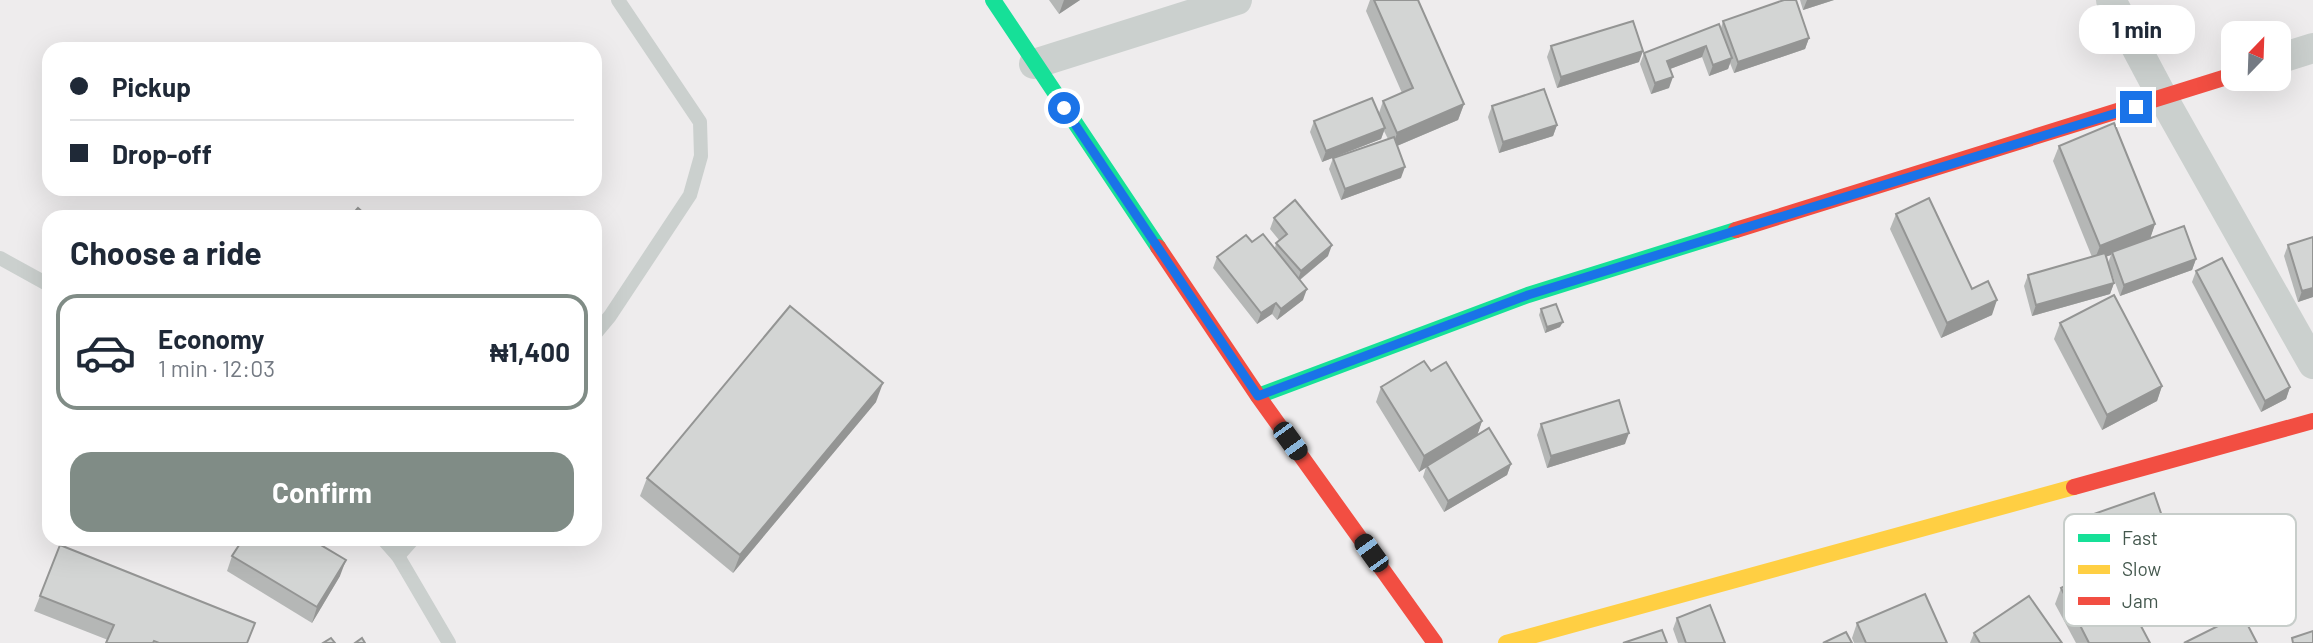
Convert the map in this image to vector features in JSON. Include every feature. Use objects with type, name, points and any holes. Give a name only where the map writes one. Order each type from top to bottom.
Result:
[{"type":"street","points":[[993,0],[1258,396],[1436,643]]},
{"type":"street","points":[[1034,64],[1237,0]]},
{"type":"street","points":[[2111,0],[2162,98],[2313,364]]},
{"type":"street","points":[[2291,55],[2313,48]]},
{"type":"street","points":[[1258,396],[1528,295],[2221,79]]},
{"type":"street","points":[[1506,643],[2313,421]]},
{"type":"lane","points":[[602,326],[690,195],[701,156],[700,122],[618,0]]},
{"type":"lane","points":[[0,258],[42,281]]},
{"type":"lane","points":[[389,546],[398,556],[449,643]]},
{"type":"lane","points":[[398,556],[407,546]]},
{"type":"building","points":[[1374,0],[1418,0],[1464,104],[1397,133],[1383,101],[1413,88]]},
{"type":"building","points":[[1784,0],[1796,0],[1809,38],[1738,62],[1723,21]]},
{"type":"building","points":[[1633,21],[1643,51],[1561,77],[1551,46]]},
{"type":"building","points":[[1719,24],[1732,58],[1713,65],[1706,46],[1667,61],[1673,77],[1655,83],[1644,53]]},
{"type":"building","points":[[1544,89],[1557,125],[1503,142],[1492,106]]},
{"type":"building","points":[[1372,98],[1385,128],[1326,151],[1314,121]]},
{"type":"building","points":[[2114,123],[2155,224],[2100,246],[2059,146]]},
{"type":"building","points":[[1394,137],[1405,167],[1345,189],[1333,158]]},
{"type":"building","points":[[1929,198],[1972,289],[1988,281],[1997,300],[1947,323],[1896,214]]},
{"type":"building","points":[[1295,200],[1332,245],[1301,271],[1276,243],[1287,234],[1274,218]]},
{"type":"building","points":[[2184,226],[2196,259],[2124,285],[2112,252]]},
{"type":"building","points":[[1263,234],[1307,289],[1281,309],[1276,303],[1261,313],[1217,257],[1246,235],[1252,242]]},
{"type":"building","points":[[2313,237],[2313,288],[2302,291],[2288,245]]},
{"type":"building","points":[[2105,253],[2114,283],[2036,305],[2028,275]]},
{"type":"building","points":[[2222,258],[2290,387],[2265,401],[2196,271]]},
{"type":"building","points":[[2114,295],[2162,386],[2107,415],[2060,323]]},
{"type":"building","points":[[1556,304],[1563,322],[1547,327],[1541,309]]},
{"type":"building","points":[[790,306],[883,383],[740,555],[647,478]]},
{"type":"building","points":[[1424,361],[1431,371],[1446,362],[1482,421],[1424,456],[1381,387]]},
{"type":"building","points":[[1619,400],[1629,433],[1551,456],[1541,424]]},
{"type":"building","points":[[1489,428],[1511,464],[1448,501],[1427,466]]},
{"type":"building","points":[[2154,493],[2161,514],[2094,514]]},
{"type":"building","points":[[60,546],[62,546],[255,623],[247,643],[106,643],[114,625],[40,596]]},
{"type":"building","points":[[238,546],[323,546],[346,560],[317,607],[232,556]]},
{"type":"building","points":[[1925,594],[1947,643],[1866,643],[1857,623]]},
{"type":"building","points":[[2029,596],[2062,643],[1980,643],[1974,633]]},
{"type":"building","points":[[1710,605],[1725,643],[1686,643],[1677,618]]},
{"type":"building","points":[[2080,626],[2141,626],[2150,643],[2089,643]]},
{"type":"building","points":[[2218,626],[2248,626],[2257,643],[2184,643]]},
{"type":"building","points":[[1662,630],[1667,643],[1623,643]]},
{"type":"building","points":[[2313,631],[2313,643],[2293,643],[2292,638]]},
{"type":"building","points":[[1846,632],[1852,643],[1823,643]]},
{"type":"traffic: fast","points":[[993,0],[1158,247]]},
{"type":"traffic: fast","points":[[1258,396],[1528,295],[1736,230]]},
{"type":"traffic: slow","points":[[1506,643],[2074,487]]},
{"type":"traffic: jam","points":[[1736,230],[2221,79]]},
{"type":"traffic: jam","points":[[1158,247],[1258,396],[1435,643]]},
{"type":"traffic: jam","points":[[2074,487],[2313,421]]},
{"type":"route","points":[[1064,108],[1258,396],[1528,295],[2136,107]]}]
